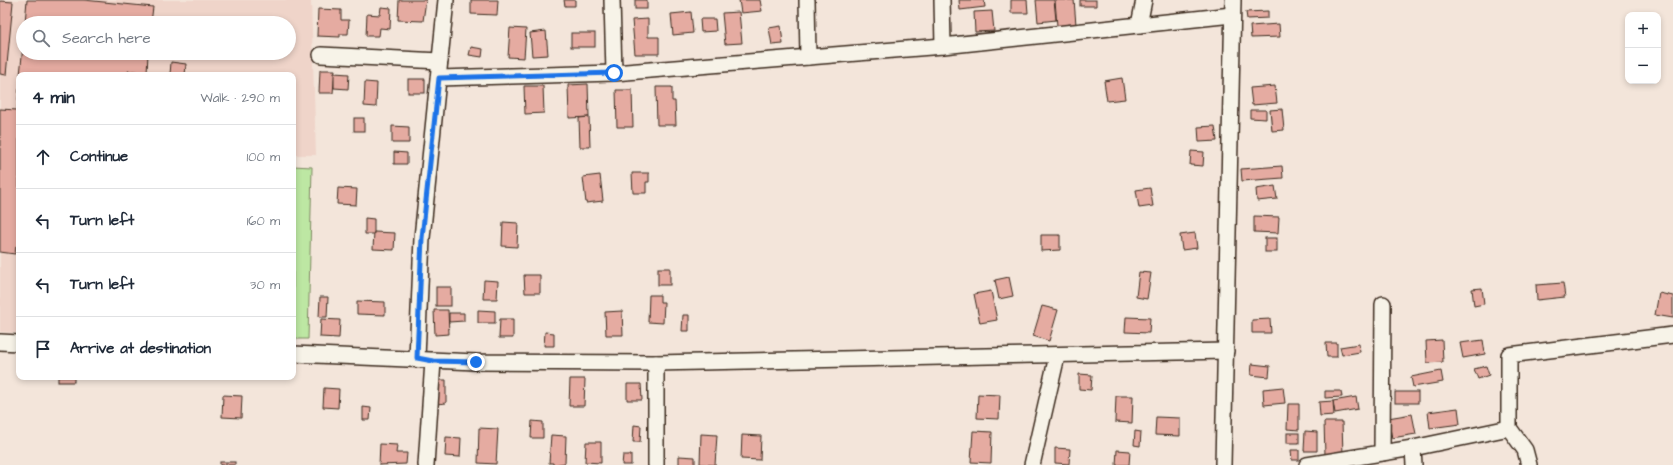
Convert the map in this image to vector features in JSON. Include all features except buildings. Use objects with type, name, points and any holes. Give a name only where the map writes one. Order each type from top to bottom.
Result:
[{"type":"street","points":[[417,358],[422,238],[446,0]]},
{"type":"street","points":[[612,0],[614,73]]},
{"type":"street","points":[[807,0],[808,57]]},
{"type":"street","points":[[942,0],[943,46]]},
{"type":"street","points":[[1139,25],[1144,0]]},
{"type":"street","points":[[439,78],[614,73],[943,46],[1139,25],[1232,7],[1223,465]]},
{"type":"street","points":[[321,55],[440,61]]},
{"type":"street","points":[[1382,453],[1383,304]]},
{"type":"street","points":[[1529,465],[1524,450],[1509,428],[1509,355],[1673,335]]},
{"type":"street","points":[[0,342],[16,343]]},
{"type":"street","points":[[296,354],[417,358],[433,361],[656,363],[1057,356],[1226,351]]},
{"type":"street","points":[[1032,465],[1057,356]]},
{"type":"street","points":[[426,465],[433,361]]},
{"type":"street","points":[[656,363],[656,465]]},
{"type":"street","points":[[1307,465],[1413,448],[1509,428]]},
{"type":"street","points":[[1413,448],[1414,465]]},
{"type":"shaded area","points":[[0,0],[311,0],[316,155],[296,155],[296,72],[16,72],[16,333],[0,332]]},
{"type":"green space","points":[[296,166],[312,167],[308,339],[296,339]]},
{"type":"route","points":[[476,362],[433,361],[417,358],[422,238],[439,78],[614,73]]}]
